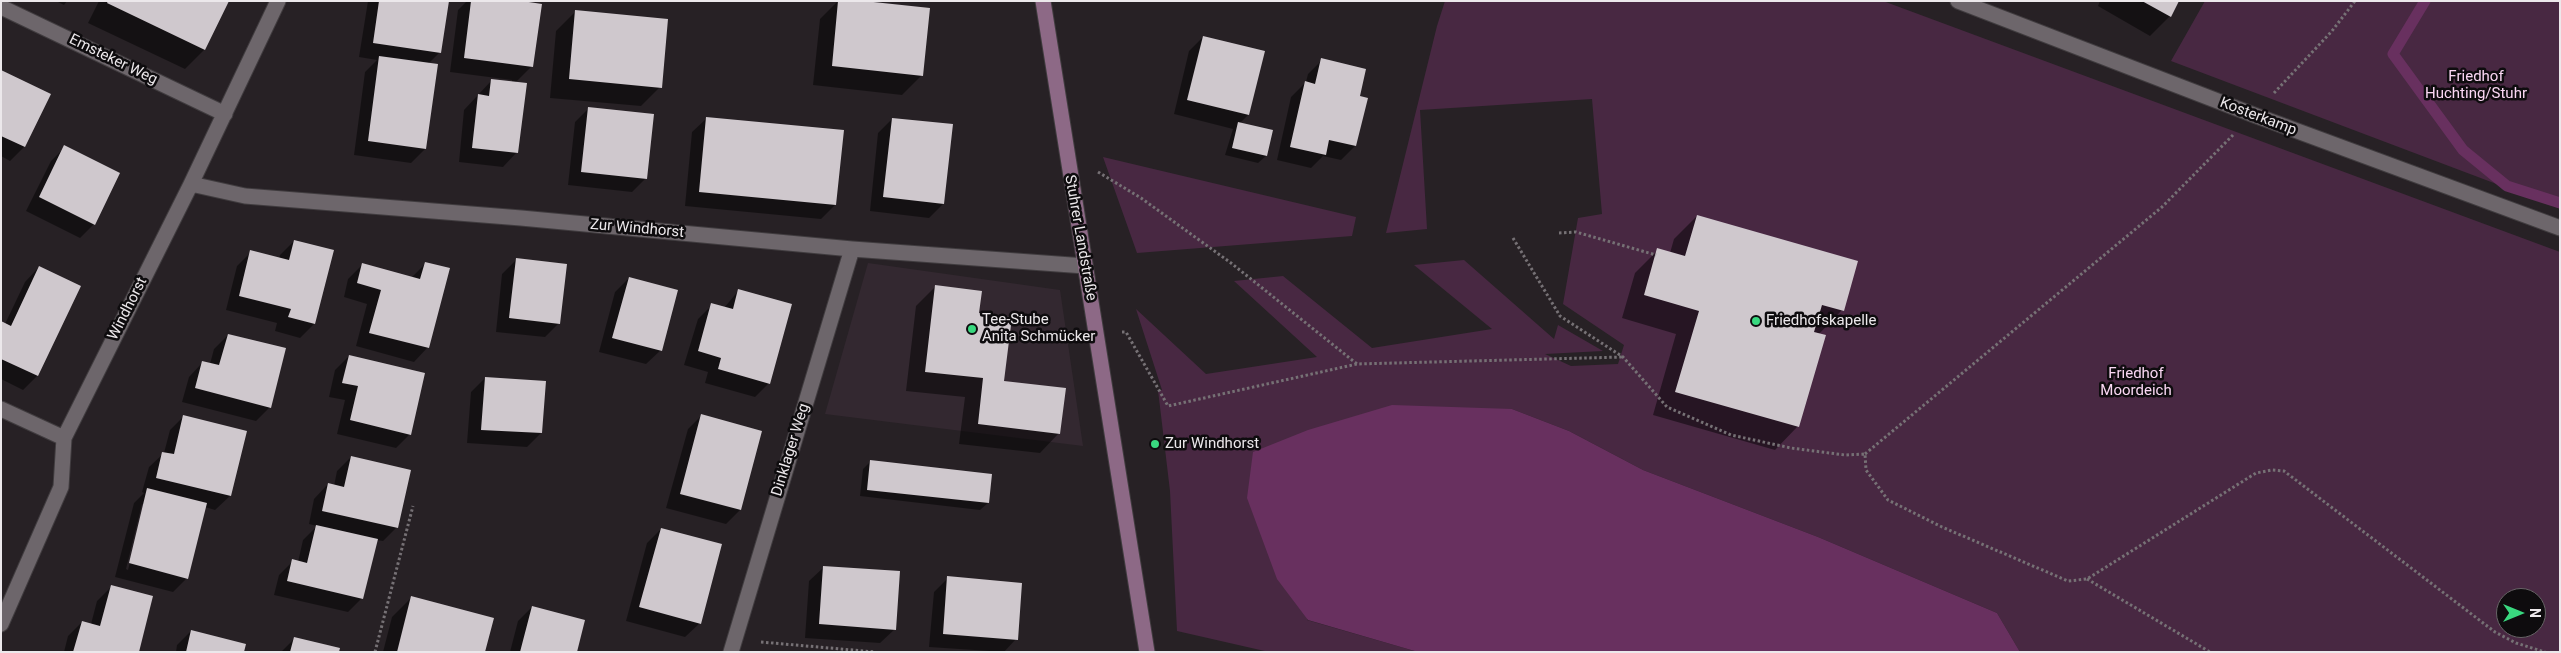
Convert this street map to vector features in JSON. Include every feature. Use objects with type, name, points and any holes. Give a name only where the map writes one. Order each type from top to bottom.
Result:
[{"type":"main road","name":"Stuhrer Landstraße","points":[[1043,1],[1147,652]]},
{"type":"street","name":"Windhorst","points":[[1,624],[61,487],[64,438],[191,184],[278,1]]},
{"type":"street","name":"Kosterkamp","points":[[1958,1],[2254,115],[2560,228]]},
{"type":"street","name":"Emsteker Weg","points":[[1,7],[225,114]]},
{"type":"street","name":"Zur Windhorst","points":[[191,184],[245,196],[521,218],[852,249],[1085,266]]},
{"type":"street","name":"Dinklager Weg","points":[[732,646],[852,249]]},
{"type":"street","points":[[1,409],[64,438]]},
{"type":"path","points":[[1513,238],[1560,316],[1623,358],[1667,407],[1731,435],[1791,448],[1845,455],[1865,454],[2162,207],[2254,115],[2332,31],[2354,1]]},
{"type":"path","points":[[1066,152],[1141,198],[1231,263],[1357,364]]},
{"type":"path","points":[[1559,233],[1576,232],[1656,255]]},
{"type":"path","points":[[1096,332],[1126,332],[1168,406],[1357,364],[1623,358]]},
{"type":"path","points":[[1865,454],[1866,470],[1888,500],[1942,527],[2068,582],[2087,579],[2256,473],[2272,470],[2284,472],[2495,632],[2516,643],[2545,652]]},
{"type":"path","points":[[375,652],[412,506]]},
{"type":"path","points":[[2087,579],[2210,652]]},
{"type":"path","points":[[732,646],[875,652]]},
{"type":"shaded area","points":[[868,263],[1060,290],[1083,446],[825,414]]},
{"type":"shaded area","points":[[1392,405],[1512,409],[1569,431],[1643,470],[1818,537],[1997,613],[2020,652],[1418,652],[1308,620],[1277,579],[1247,498],[1253,452],[1308,430]]},
{"type":"green space","name":"Friedhof Moordeich","points":[[1445,1],[1883,1],[2560,252],[2560,652],[2020,652],[1997,613],[1818,537],[1643,470],[1569,431],[1512,409],[1307,620],[1418,652],[1269,652],[1177,631],[1170,491],[1158,390],[1162,390],[1136,309],[1206,374],[1317,357],[1234,281],[1283,276],[1372,348],[1492,329],[1414,265],[1464,260],[1554,339],[1558,325],[1603,351],[1545,354],[1571,366],[1618,364],[1624,345],[1563,304],[1578,218],[1602,214],[1592,99],[1420,110],[1427,229],[1386,233],[1437,26]]},
{"type":"green space","name":"Friedhof Huchting/Stuhr","points":[[2205,1],[2560,1],[2560,208],[2171,61]]},
{"type":"green space","points":[[1103,157],[1356,217],[1352,236],[1137,253]]},
{"type":"building","points":[[108,1],[229,1],[205,50],[107,3]]},
{"type":"building","points":[[379,1],[449,1],[441,53],[373,43]]},
{"type":"building","points":[[471,1],[522,1],[542,4],[533,67],[464,58]]},
{"type":"building","points":[[838,1],[864,1],[930,8],[923,76],[832,66]]},
{"type":"building","points":[[2142,1],[2179,1],[2171,17]]},
{"type":"building","points":[[575,10],[668,19],[662,88],[569,79]]},
{"type":"building","points":[[1203,36],[1265,51],[1249,115],[1187,100]]},
{"type":"building","points":[[379,56],[438,64],[426,149],[368,141]]},
{"type":"building","points":[[1321,58],[1366,69],[1360,96],[1368,98],[1356,146],[1329,140],[1326,155],[1290,147],[1305,81],[1315,84]]},
{"type":"building","points":[[1,70],[51,94],[25,147],[1,136]]},
{"type":"building","points":[[491,79],[527,83],[518,153],[472,148],[478,94],[489,96]]},
{"type":"building","points":[[588,107],[654,114],[647,179],[581,172]]},
{"type":"building","points":[[706,117],[844,130],[836,205],[699,192]]},
{"type":"building","points":[[892,118],[953,124],[944,204],[883,197]]},
{"type":"building","points":[[1238,122],[1273,130],[1267,156],[1232,148]]},
{"type":"building","points":[[64,145],[120,173],[95,225],[39,197]]},
{"type":"building","name":"Friedhofskapelle","points":[[1697,215],[1858,261],[1844,311],[1822,305],[1814,332],[1826,335],[1799,427],[1675,392],[1699,311],[1644,295],[1657,248],[1685,256]]},
{"type":"building","points":[[294,240],[334,250],[315,324],[288,317],[291,309],[239,296],[250,250],[289,260]]},
{"type":"building","points":[[516,258],[567,264],[560,324],[509,318]]},
{"type":"building","points":[[425,262],[450,268],[429,348],[369,333],[381,290],[357,283],[362,263],[420,279]]},
{"type":"building","points":[[39,266],[81,286],[38,376],[1,359],[1,321],[11,326]]},
{"type":"building","points":[[629,277],[678,290],[662,351],[612,338]]},
{"type":"building","points":[[935,285],[982,291],[979,313],[1012,317],[1004,381],[1066,388],[1060,434],[978,424],[983,378],[925,372]]},
{"type":"building","points":[[738,289],[792,304],[770,384],[718,369],[721,358],[698,351],[711,303],[733,309]]},
{"type":"building","points":[[228,334],[286,348],[271,408],[195,388],[202,361],[219,365]]},
{"type":"building","points":[[349,355],[425,373],[411,435],[350,420],[358,386],[342,383]]},
{"type":"building","points":[[485,377],[546,381],[542,433],[481,430]]},
{"type":"building","points":[[701,414],[762,431],[741,510],[680,494]]},
{"type":"building","points":[[183,415],[247,431],[231,496],[156,478],[162,452],[174,454]]},
{"type":"building","points":[[351,456],[411,470],[398,528],[322,511],[328,483],[344,487]]},
{"type":"building","points":[[870,460],[992,474],[989,503],[867,490]]},
{"type":"building","points":[[147,488],[207,503],[188,579],[129,563]]},
{"type":"building","points":[[316,525],[378,539],[363,599],[287,581],[292,559],[307,563]]},
{"type":"building","points":[[661,528],[722,544],[701,624],[639,607]]},
{"type":"building","points":[[823,566],[900,571],[896,630],[819,624]]},
{"type":"building","points":[[947,576],[1022,583],[1018,640],[943,634]]},
{"type":"building","points":[[111,585],[153,596],[139,652],[73,652],[82,621],[100,626]]},
{"type":"building","points":[[411,596],[494,618],[485,652],[397,652]]},
{"type":"building","points":[[532,606],[585,620],[577,652],[520,652]]},
{"type":"building","points":[[191,630],[246,644],[244,652],[186,652]]},
{"type":"building","points":[[294,637],[340,648],[339,652],[290,652]]},
{"type":"waterway","points":[[2425,1],[2393,54],[2463,150],[2507,186],[2560,203]]},
{"type":"place","name":"Friedhofskapelle","points":[[1756,321]]},
{"type":"place","name":"Tee-Stube Anita Schmücker","points":[[972,329]]},
{"type":"place","name":"Zur Windhorst","points":[[1155,444]]}]
